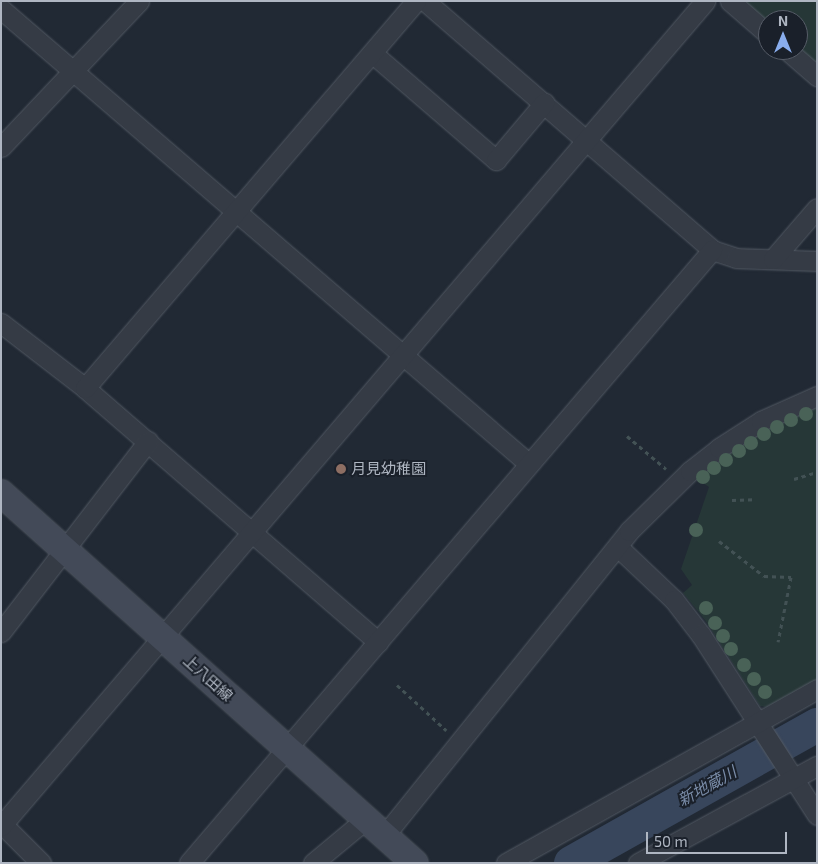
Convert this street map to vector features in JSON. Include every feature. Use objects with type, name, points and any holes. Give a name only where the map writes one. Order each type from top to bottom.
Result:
[{"type":"street","points":[[1,147],[139,1]]},
{"type":"street","points":[[86,388],[416,1]]},
{"type":"street","points":[[425,1],[588,140],[712,250],[736,258],[817,261]]},
{"type":"street","points":[[41,863],[2,825],[251,529],[588,140],[705,1]]},
{"type":"street","points":[[730,1],[758,25]]},
{"type":"street","points":[[1,9],[70,72],[528,463]]},
{"type":"street","points":[[372,53],[496,160],[544,103]]},
{"type":"street","points":[[799,60],[817,76]]},
{"type":"street","points":[[773,259],[817,208]]},
{"type":"street","points":[[189,863],[528,463],[712,250]]},
{"type":"street","points":[[1,323],[86,388],[251,529],[378,642]]},
{"type":"street","points":[[313,863],[375,828],[460,742],[629,531],[680,481],[719,448],[761,421],[817,396]]},
{"type":"street","points":[[1,632],[148,441]]},
{"type":"street","name":"上八田線","points":[[1,493],[414,863]]},
{"type":"street","points":[[618,547],[674,600],[817,815]]},
{"type":"street","points":[[506,863],[760,727],[817,689]]},
{"type":"street","points":[[638,863],[790,772],[817,766]]},
{"type":"path","points":[[627,436],[680,481]]},
{"type":"path","points":[[794,479],[814,472]]},
{"type":"path","points":[[732,500],[755,499]]},
{"type":"path","points":[[718,541],[764,576],[791,577],[778,642]]},
{"type":"path","points":[[397,685],[460,742]]},
{"type":"shaded area","points":[[738,1],[817,1],[817,68],[808,59],[808,10],[758,10],[758,18]]},
{"type":"shaded area","points":[[817,405],[817,680],[767,707],[760,706],[705,620],[683,593],[692,585],[681,569],[709,487],[695,478],[761,431]]},
{"type":"waterway","name":"新地蔵川","points":[[571,863],[817,725]]},
{"type":"place","name":"月見幼稚園","points":[[341,469]]}]
